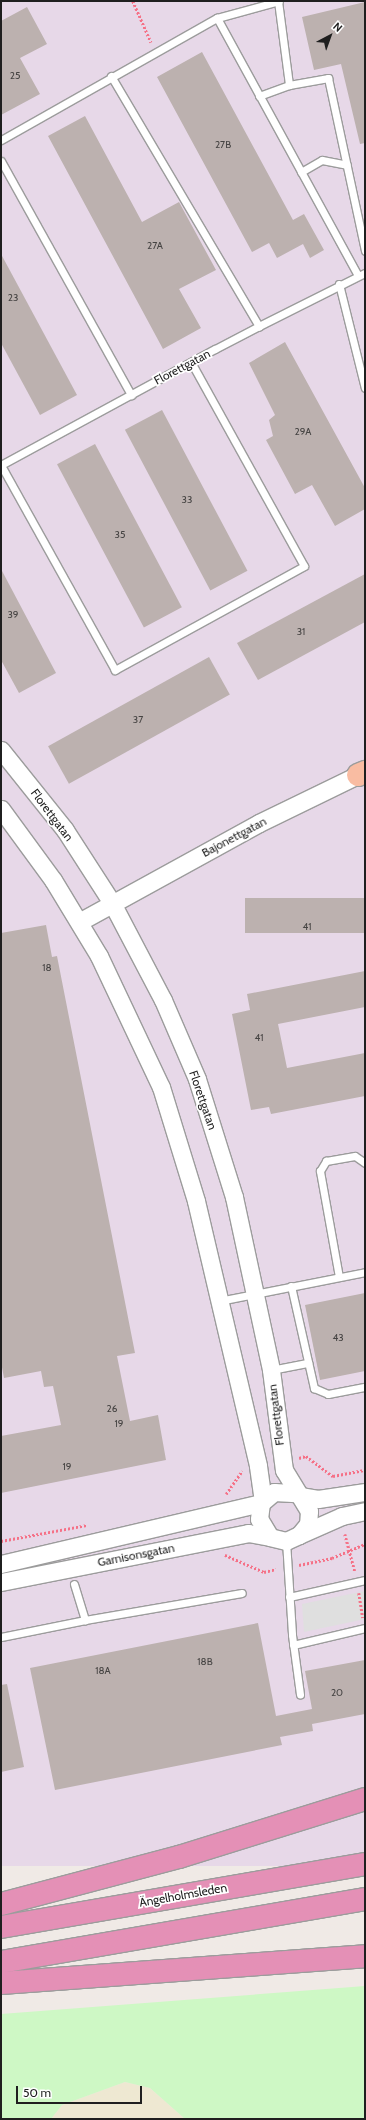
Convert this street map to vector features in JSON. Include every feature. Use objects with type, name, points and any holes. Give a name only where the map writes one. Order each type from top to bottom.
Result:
[{"type":"highway","points":[[1,1904],[179,1857],[365,1799]]},
{"type":"highway","name":"Ängelholmsleden","points":[[1,1926],[365,1864]]},
{"type":"highway","points":[[1,1962],[365,1899]]},
{"type":"highway","points":[[1,1983],[365,1956]]},
{"type":"street","name":"Florettgatan","points":[[1,750],[65,830],[112,903],[163,1000],[197,1079],[234,1197],[271,1370],[282,1461],[298,1495]]},
{"type":"street","name":"Bajonettgatan","points":[[80,922],[259,823],[362,773]]},
{"type":"street","points":[[1,809],[80,922],[127,1010],[161,1087],[196,1201],[258,1466],[262,1502],[259,1519],[285,1538]]},
{"type":"street","name":"Garnisonsgatan","points":[[1,1564],[262,1502],[274,1492],[318,1499],[365,1492]]},
{"type":"street","points":[[285,1538],[309,1517],[307,1505],[298,1495]]},
{"type":"street","points":[[285,1538],[342,1516],[365,1511]]},
{"type":"street","name":"Garnisonsgatan","points":[[1,1582],[248,1533],[285,1538]]},
{"type":"lane","points":[[1,140],[111,76],[217,18],[279,1],[289,85]]},
{"type":"lane","points":[[217,18],[357,274]]},
{"type":"lane","points":[[111,76],[259,326]]},
{"type":"lane","points":[[259,96],[289,85],[328,78],[365,251]]},
{"type":"lane","points":[[301,172],[322,160],[347,165]]},
{"type":"lane","points":[[1,161],[131,394]]},
{"type":"lane","name":"Florettgatan","points":[[1,465],[357,274],[365,273]]},
{"type":"lane","points":[[339,284],[362,360],[365,388]]},
{"type":"lane","points":[[1,465],[115,670],[304,566],[191,362]]},
{"type":"lane","points":[[339,1276],[320,1171],[326,1161],[355,1156],[365,1163]]},
{"type":"lane","points":[[219,1301],[365,1272]]},
{"type":"lane","points":[[291,1286],[314,1388],[320,1393],[365,1387]]},
{"type":"lane","points":[[271,1370],[308,1363]]},
{"type":"lane","points":[[285,1538],[289,1597],[300,1694]]},
{"type":"lane","points":[[289,1597],[365,1580]]},
{"type":"lane","points":[[74,1584],[85,1620]]},
{"type":"lane","points":[[1,1637],[85,1620],[242,1593]]},
{"type":"lane","points":[[294,1645],[365,1628]]},
{"type":"path","points":[[133,1],[155,52]]},
{"type":"path","points":[[241,1462],[242,1470]]},
{"type":"path","points":[[220,1556],[264,1572],[332,1558],[365,1544]]},
{"type":"shaded area","points":[[1,1],[365,1],[365,1866],[1,1866]]},
{"type":"shaded area","points":[[365,1591],[365,1619],[304,1632],[302,1604]]},
{"type":"shaded area","points":[[125,2082],[150,2088],[185,2119],[51,2119],[62,2105]]},
{"type":"green space","points":[[365,1986],[365,2119],[185,2119],[150,2088],[125,2082],[62,2105],[51,2119],[1,2119],[1,2014]]},
{"type":"building","points":[[365,2],[365,143],[360,144],[341,64],[314,70],[302,17]]},
{"type":"building","points":[[27,7],[47,44],[20,58],[40,94],[1,115],[1,21]]},
{"type":"building","points":[[202,52],[293,220],[304,214],[324,250],[310,258],[303,244],[277,258],[269,243],[252,252],[157,77]]},
{"type":"building","points":[[85,116],[142,222],[179,202],[216,270],[179,289],[201,328],[163,349],[48,136]]},
{"type":"building","points":[[1,254],[77,395],[40,415],[1,343]]},
{"type":"building","points":[[285,342],[365,488],[365,509],[335,526],[312,485],[295,494],[266,440],[273,436],[269,420],[275,415],[249,363]]},
{"type":"building","points":[[162,410],[247,571],[210,590],[125,430]]},
{"type":"building","points":[[95,444],[182,607],[144,628],[57,464]]},
{"type":"building","points":[[1,569],[56,673],[19,693],[1,660]]},
{"type":"building","points":[[365,574],[365,622],[258,680],[237,643]]},
{"type":"building","points":[[209,657],[230,695],[69,784],[48,746]]},
{"type":"building","points":[[245,898],[365,898],[365,933],[245,933]]},
{"type":"building","points":[[46,925],[52,957],[57,956],[135,1353],[117,1356],[130,1421],[158,1415],[166,1460],[1,1493],[1,1436],[61,1425],[53,1386],[44,1387],[41,1371],[4,1378],[1,1362],[1,933]]},
{"type":"building","points":[[365,971],[365,1007],[278,1024],[287,1068],[365,1053],[365,1096],[271,1114],[269,1107],[251,1110],[232,1014],[250,1010],[247,994]]},
{"type":"building","points":[[365,1293],[365,1371],[320,1380],[305,1305]]},
{"type":"building","points":[[258,1623],[276,1716],[312,1709],[305,1671],[365,1660],[365,1714],[312,1724],[313,1731],[280,1737],[282,1745],[55,1790],[30,1668]]},
{"type":"building","points":[[7,1684],[24,1767],[1,1772],[1,1685]]}]
